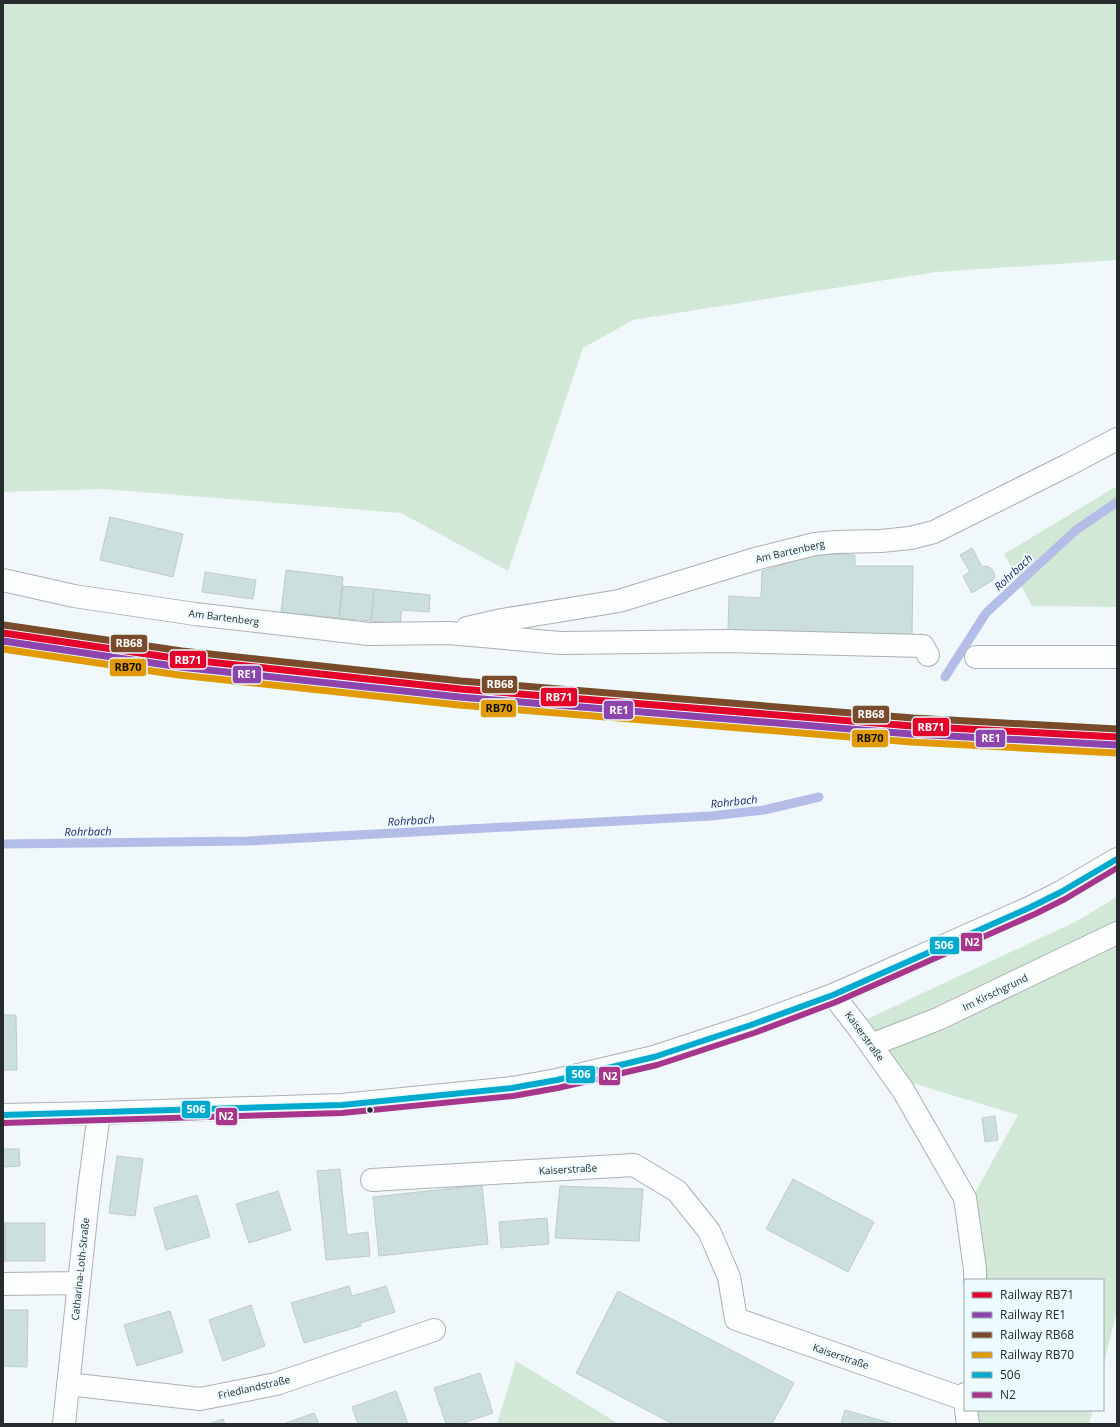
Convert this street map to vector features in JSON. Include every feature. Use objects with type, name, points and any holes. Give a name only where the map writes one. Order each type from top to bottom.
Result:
[{"type":"street","name":"Am Bartenberg","points":[[448,633],[502,620],[619,601],[755,559],[815,544],[881,541],[910,538],[934,532],[1117,439]]},
{"type":"street","name":"Am Bartenberg","points":[[3,580],[74,596],[211,616],[369,634],[448,633],[560,643],[728,642],[923,646],[928,655]]},
{"type":"street","points":[[976,657],[1117,657]]},
{"type":"street","points":[[3,1115],[342,1105],[512,1088],[557,1080],[654,1057],[751,1025],[833,995],[1031,907],[1117,859]]},
{"type":"street","name":"Im Kirschgrund","points":[[871,1045],[938,1019],[1117,933]]},
{"type":"street","name":"Kaiserstraße","points":[[833,995],[903,1090],[965,1198],[975,1269],[975,1279]]},
{"type":"street","name":"Catharina-Loth-Straße","points":[[64,1424],[99,1113]]},
{"type":"street","name":"Kaiserstraße","points":[[372,1180],[634,1165],[677,1191],[708,1232],[729,1277],[736,1319],[964,1402]]},
{"type":"street","points":[[3,1284],[79,1283]]},
{"type":"street","name":"Friedlandstraße","points":[[68,1384],[200,1399],[276,1384],[434,1330]]},
{"type":"street","points":[[966,1411],[968,1424]]},
{"type":"green space","points":[[3,3],[1117,3],[1117,260],[936,272],[633,320],[583,348],[508,571],[401,513],[105,489],[3,492]]},
{"type":"green space","points":[[1117,486],[1117,607],[1032,606],[1004,554]]},
{"type":"green space","points":[[1117,897],[1117,1310],[1104,1363],[1104,1279],[985,1279],[975,1193],[1018,1115],[912,1083],[867,1019],[1075,922]]},
{"type":"green space","points":[[516,1361],[619,1424],[497,1424]]},
{"type":"green space","points":[[973,1411],[1093,1411],[1089,1424],[972,1424]]},
{"type":"building","points":[[110,517],[183,534],[173,577],[100,560]]},
{"type":"building","points":[[972,548],[982,567],[987,566],[992,569],[995,575],[994,579],[972,593],[963,576],[970,572],[960,555]]},
{"type":"building","points":[[817,554],[855,555],[855,566],[913,566],[912,636],[728,630],[729,596],[761,598],[762,571]]},
{"type":"building","points":[[286,570],[343,577],[339,618],[281,612]]},
{"type":"building","points":[[205,572],[256,580],[253,599],[202,592]]},
{"type":"building","points":[[343,586],[374,589],[371,621],[339,618]]},
{"type":"building","points":[[374,589],[430,595],[429,612],[402,610],[400,624],[371,621]]},
{"type":"building","points":[[3,1015],[16,1015],[17,1070],[3,1070]]},
{"type":"building","points":[[995,1116],[998,1140],[985,1142],[982,1118]]},
{"type":"building","points":[[3,1149],[19,1149],[20,1166],[3,1167]]},
{"type":"building","points":[[117,1156],[143,1159],[135,1216],[109,1213]]},
{"type":"building","points":[[340,1169],[347,1235],[368,1232],[370,1256],[326,1260],[317,1171]]},
{"type":"building","points":[[793,1179],[874,1222],[848,1272],[766,1229]]},
{"type":"building","points":[[482,1185],[488,1244],[379,1256],[373,1197]]},
{"type":"building","points":[[560,1186],[643,1189],[639,1241],[555,1238]]},
{"type":"building","points":[[278,1191],[291,1230],[249,1243],[236,1204]]},
{"type":"building","points":[[197,1195],[210,1237],[166,1250],[154,1208]]},
{"type":"building","points":[[547,1218],[549,1244],[501,1248],[499,1222]]},
{"type":"building","points":[[3,1223],[5,1223],[5,1261],[3,1261]]},
{"type":"building","points":[[5,1223],[45,1223],[45,1261],[5,1261]]},
{"type":"building","points":[[349,1286],[352,1296],[386,1286],[395,1312],[360,1323],[361,1326],[304,1343],[291,1303]]},
{"type":"building","points":[[618,1291],[794,1383],[772,1424],[673,1424],[576,1373]]},
{"type":"building","points":[[251,1305],[265,1346],[223,1361],[209,1320]]},
{"type":"building","points":[[3,1310],[28,1310],[27,1367],[3,1366]]},
{"type":"building","points":[[170,1311],[183,1352],[137,1366],[124,1325]]},
{"type":"building","points":[[480,1373],[493,1413],[460,1424],[446,1424],[434,1388]]},
{"type":"building","points":[[396,1391],[408,1424],[358,1424],[352,1407]]},
{"type":"building","points":[[845,1410],[894,1424],[841,1424]]},
{"type":"building","points":[[314,1413],[319,1424],[283,1424]]},
{"type":"building","points":[[223,1419],[225,1424],[209,1424]]},
{"type":"waterway","name":"Rohrbach","points":[[945,677],[986,613],[1076,530],[1117,502]]},
{"type":"waterway","name":"Rohrbach","points":[[3,844],[247,841],[711,816],[764,810],[819,797]]},
{"type":"rail line","name":"RB68","points":[[4,625],[182,651],[461,681],[913,718],[1117,729]]},
{"type":"rail line","name":"RB71","points":[[3,633],[181,659],[460,689],[912,726],[1117,737]]},
{"type":"rail line","name":"RE1","points":[[3,641],[180,667],[459,697],[911,734],[1117,745]]},
{"type":"rail line","name":"RB70","points":[[3,649],[179,675],[459,705],[911,742],[1116,753]]},
{"type":"transit line","name":"506","points":[[3,1115],[342,1105],[512,1088],[557,1080],[654,1057],[751,1025],[833,995],[1031,907],[1061,892],[1117,859]]},
{"type":"transit line","name":"N2","points":[[3,1123],[342,1113],[513,1096],[558,1088],[657,1065],[754,1033],[836,1002],[1035,914],[1065,899],[1117,868]]}]
